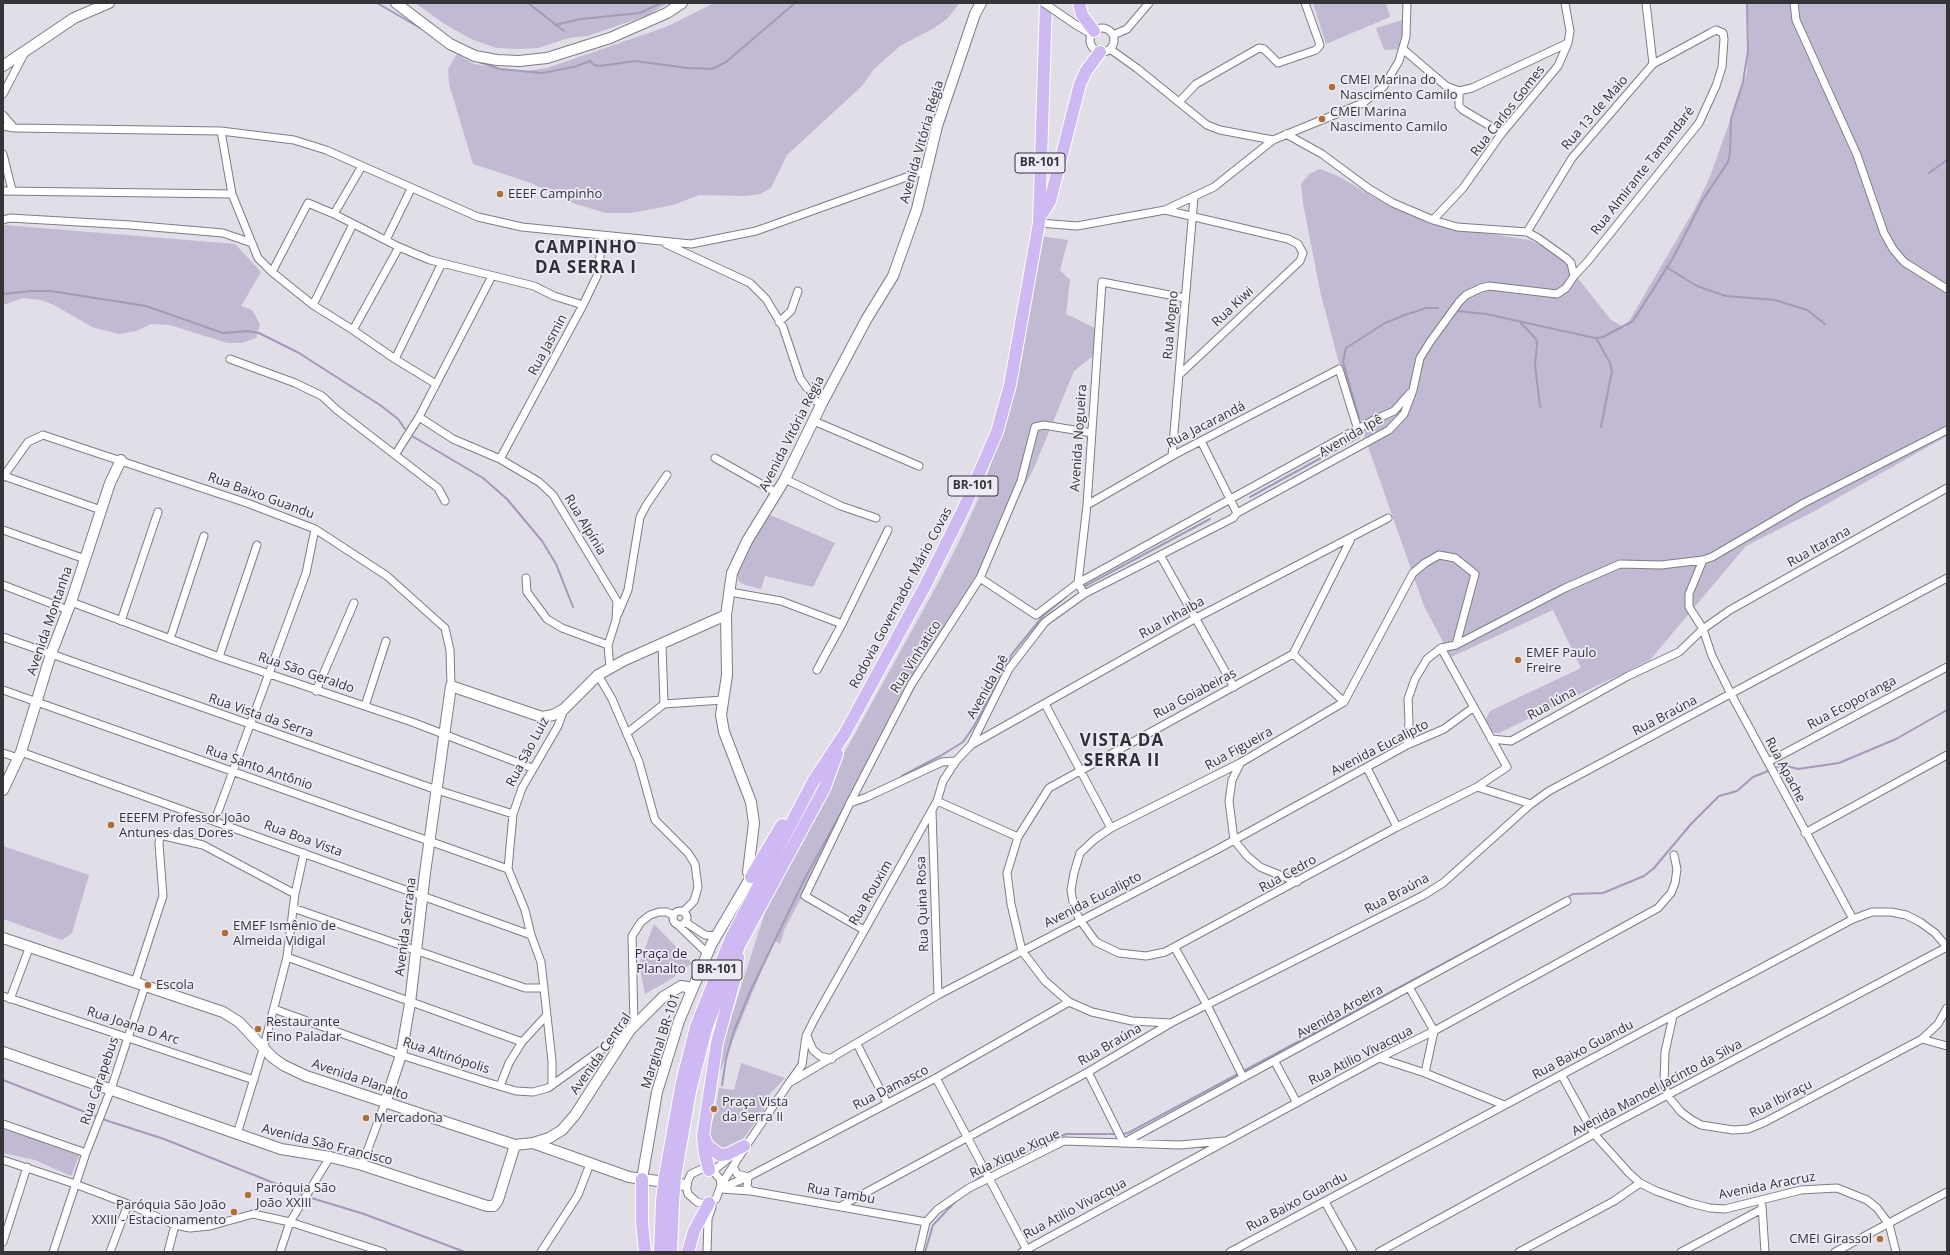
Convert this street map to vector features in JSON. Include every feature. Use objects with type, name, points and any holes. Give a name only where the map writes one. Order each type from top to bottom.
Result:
[{"type":"main road","name":"Rodovia Governador Mário Covas","points":[[660,1252],[682,1082],[696,1027],[712,982],[731,938],[814,780],[845,733],[928,579],[963,510],[997,432],[1010,385],[1039,220],[1045,3]]},
{"type":"main road","points":[[1079,3],[1082,16],[1093,33]]},
{"type":"main road","points":[[1039,220],[1050,202],[1080,84],[1086,71],[1105,51]]},
{"type":"main road","name":"Rodovia Governador Mário Covas","points":[[670,1176],[706,1030],[740,944],[824,789],[845,733]]},
{"type":"main road","points":[[751,877],[790,811],[814,780]]},
{"type":"main road","points":[[711,1171],[705,1154],[704,1136],[717,1043],[736,974],[740,944]]},
{"type":"main road","points":[[704,1136],[707,1145],[720,1154],[728,1154],[746,1144]]},
{"type":"main road","points":[[642,1179],[642,1224],[645,1252]]},
{"type":"main road","points":[[688,1252],[694,1231],[711,1202]]},
{"type":"main road","name":"Rodovia Governador Mário Covas","points":[[667,1203],[671,1252]]},
{"type":"street","points":[[3,66],[24,54],[74,18],[108,3]]},
{"type":"street","points":[[396,3],[450,44],[475,56],[497,60],[519,61],[547,58],[610,38],[667,13],[682,3]]},
{"type":"street","name":"Avenida Vitória Régia","points":[[751,877],[748,872],[754,823],[751,802],[724,732],[721,715],[727,675],[726,615],[732,573],[747,541],[785,479],[821,405],[866,320],[893,276],[917,209],[938,126],[975,14],[977,3]]},
{"type":"street","name":"Avenida Vitória Régia","points":[[975,14],[981,3]]},
{"type":"street","points":[[1045,3],[1076,25],[1093,33]]},
{"type":"street","points":[[1113,35],[1126,29],[1149,3]]},
{"type":"street","points":[[1179,102],[1196,84],[1259,48],[1264,49],[1278,63],[1316,50],[1320,45],[1305,3]]},
{"type":"street","points":[[1039,220],[1077,226],[1165,210],[1214,187],[1273,140],[1364,103],[1384,86],[1394,71],[1404,50],[1407,3]]},
{"type":"street","name":"Rua Carlos Gomes","points":[[1434,220],[1463,188],[1502,133],[1558,66],[1568,43],[1569,21],[1565,3]]},
{"type":"street","points":[[1646,3],[1653,64]]},
{"type":"street","points":[[1794,3],[1794,15],[1797,24],[1817,64],[1857,155],[1884,233],[1893,249],[1904,262],[1947,289]]},
{"type":"street","points":[[1093,33],[1103,28],[1113,35],[1114,42],[1105,51]]},
{"type":"street","name":"Rua Almirante Tamandaré","points":[[1574,276],[1588,261],[1699,123],[1716,86],[1722,67],[1723,33],[1716,30],[1653,64]]},
{"type":"street","points":[[1093,33],[1091,45],[1095,50],[1105,51],[1138,69],[1207,125],[1220,130],[1273,140]]},
{"type":"street","points":[[1404,50],[1446,86],[1459,91],[1472,88],[1568,43]]},
{"type":"street","points":[[3,94],[5,86],[24,54]]},
{"type":"street","name":"Rua 13 de Maio","points":[[1527,232],[1572,158],[1653,64]]},
{"type":"street","points":[[1459,91],[1459,106],[1463,110],[1502,133]]},
{"type":"street","points":[[3,115],[14,128]]},
{"type":"street","points":[[3,126],[14,128],[222,130],[294,140],[326,150],[411,189],[478,217],[522,227],[690,244],[756,231],[926,170]]},
{"type":"street","points":[[222,130],[232,194],[258,258],[272,272],[313,305],[436,384]]},
{"type":"street","points":[[1286,134],[1327,156],[1368,188],[1393,203],[1434,220],[1458,227],[1527,232],[1538,238],[1571,263],[1574,276],[1566,288],[1557,294],[1488,286],[1466,295],[1440,325],[1423,353],[1413,390]]},
{"type":"street","points":[[3,154],[12,190]]},
{"type":"street","points":[[334,214],[362,166]]},
{"type":"street","points":[[386,240],[411,189]]},
{"type":"street","points":[[3,191],[232,194]]},
{"type":"street","name":"Rua Mogno","points":[[1172,456],[1194,197]]},
{"type":"street","points":[[272,272],[308,203],[334,214],[399,247],[430,260],[534,286],[554,296],[583,306]]},
{"type":"street","points":[[1165,210],[1193,215]]},
{"type":"street","name":"Rua Kiwi","points":[[1179,375],[1300,261],[1303,256],[1298,244],[1291,240],[1193,215]]},
{"type":"street","points":[[3,220],[10,218],[130,225],[223,234],[252,243]]},
{"type":"street","points":[[313,305],[353,224]]},
{"type":"street","name":"Rua Jasmin","points":[[500,460],[583,306],[597,276],[603,236]]},
{"type":"street","points":[[660,242],[750,284],[766,299],[779,322],[800,378],[816,401],[821,405]]},
{"type":"street","points":[[690,244],[692,256]]},
{"type":"street","points":[[353,330],[399,247]]},
{"type":"street","points":[[395,359],[442,263]]},
{"type":"street","points":[[395,455],[419,417],[492,276]]},
{"type":"street","name":"Avenida Nogueira","points":[[1078,582],[1087,505],[1102,282],[1185,298]]},
{"type":"street","points":[[779,322],[791,311],[798,291]]},
{"type":"street","points":[[230,359],[295,383],[322,396],[337,410],[438,488],[445,501]]},
{"type":"street","name":"Rua Jacarandá","points":[[1087,505],[1172,456],[1339,369],[1358,430]]},
{"type":"street","name":"Avenida Ipê","points":[[980,578],[1036,615],[1078,582],[1394,411],[1413,390]]},
{"type":"street","name":"Avenida Ipê","points":[[956,761],[971,745],[1009,669],[1045,622],[1084,594],[1233,518],[1237,513],[1380,436],[1389,430],[1404,414],[1413,390]]},
{"type":"street","points":[[1394,411],[1404,414]]},
{"type":"street","name":"Rua Alpínia","points":[[419,417],[452,439],[500,460],[539,482],[553,495],[617,601],[616,620],[608,645],[610,668]]},
{"type":"street","points":[[814,421],[919,466]]},
{"type":"street","name":"Rua Vinhatico","points":[[864,930],[805,896],[850,803],[911,686],[980,578],[1021,481],[1036,426],[1044,425],[1092,433]]},
{"type":"street","points":[[1407,744],[1409,722],[1408,699],[1415,680],[1427,659],[1442,648],[1456,645],[1565,588],[1620,564],[1661,565],[1703,560],[1712,557],[1804,503],[1947,430]]},
{"type":"street","name":"Rua Baixo Guandu","points":[[3,476],[28,442],[43,436],[121,460],[315,529],[387,576],[445,628],[450,650],[450,686]]},
{"type":"street","points":[[1201,442],[1237,513]]},
{"type":"street","points":[[715,458],[777,493]]},
{"type":"street","name":"Avenida Montanha","points":[[3,790],[19,755],[51,654],[69,606],[110,483],[121,460]]},
{"type":"street","points":[[616,620],[628,590],[640,517],[667,475]]},
{"type":"street","points":[[3,476],[101,510]]},
{"type":"street","points":[[785,479],[840,506],[876,518]]},
{"type":"street","name":"Rua Itarana","points":[[1704,629],[1730,610],[1947,488]]},
{"type":"street","points":[[121,621],[158,512]]},
{"type":"street","name":"Rua Inhaiba","points":[[971,745],[1196,618],[1388,518]]},
{"type":"street","points":[[215,820],[251,725],[268,672],[306,573],[315,529]]},
{"type":"street","points":[[3,530],[85,559]]},
{"type":"street","points":[[817,670],[842,624],[888,530]]},
{"type":"street","points":[[170,639],[204,536]]},
{"type":"street","points":[[1352,537],[1293,654],[1344,702],[1413,573],[1425,563],[1439,555],[1455,558],[1475,574],[1456,645]]},
{"type":"street","points":[[219,657],[257,545]]},
{"type":"street","points":[[1160,555],[1234,687]]},
{"type":"street","name":"Rua Apache","points":[[1703,560],[1689,594],[1689,607],[1704,629],[1712,656],[1731,694],[1805,833],[1853,919]]},
{"type":"street","points":[[526,578],[527,592],[546,618],[562,628],[608,645]]},
{"type":"street","name":"Rua Braúna","points":[[841,1206],[967,1136],[1088,1072],[1171,1023],[1424,895],[1443,883],[1531,804],[1556,787],[1947,578]]},
{"type":"street","points":[[1078,582],[1084,594]]},
{"type":"street","name":"Rua São Geraldo","points":[[3,584],[69,606],[121,621],[219,657],[268,672],[316,691],[365,706],[444,734],[532,768]]},
{"type":"street","points":[[1068,590],[1074,601]]},
{"type":"street","points":[[730,592],[781,601],[842,624]]},
{"type":"street","points":[[316,691],[354,603]]},
{"type":"street","name":"Rua São Luiz","points":[[552,1085],[552,1061],[541,962],[531,935],[525,910],[508,868],[513,814],[532,768],[558,726],[564,709],[598,675],[610,668],[726,615]]},
{"type":"street","name":"Rua Iúna","points":[[1491,739],[1511,741],[1628,676],[1678,652],[1704,629]]},
{"type":"street","name":"Rua Vista da Serra","points":[[3,637],[437,790],[513,814]]},
{"type":"street","points":[[365,706],[386,641]]},
{"type":"street","points":[[662,644],[664,704]]},
{"type":"street","points":[[1442,648],[1491,739]]},
{"type":"street","name":"Rua Goiabeiras","points":[[1171,1023],[1132,1021],[1092,1012],[1069,1002],[1045,981],[1022,951],[1011,904],[1007,873],[1018,837],[1049,788],[1293,654]]},
{"type":"street","name":"Rua Ecoporanga","points":[[1768,762],[1947,667]]},
{"type":"street","points":[[598,675],[612,699],[639,762],[655,820],[688,853],[695,864],[698,888],[694,901],[683,912],[679,911],[673,915]]},
{"type":"street","points":[[450,686],[542,716],[553,714],[564,709]]},
{"type":"street","name":"Avenida Serrana","points":[[362,1165],[401,1055],[410,1003],[450,686]]},
{"type":"street","name":"Rua Santo Antônio","points":[[3,690],[508,868]]},
{"type":"street","points":[[627,733],[664,704],[723,700]]},
{"type":"street","name":"Rua Figueira","points":[[1080,920],[1074,908],[1071,890],[1074,873],[1080,853],[1095,839],[1111,828],[1240,763],[1344,702]]},
{"type":"street","points":[[1045,704],[1111,828]]},
{"type":"street","name":"Avenida Eucalipto","points":[[721,1187],[746,1144],[789,1083],[938,996],[1234,840],[1367,768],[1407,744],[1444,729],[1474,707]]},
{"type":"street","name":"Rua Cedro","points":[[1080,920],[1096,942],[1119,953],[1146,956],[1175,948],[1397,827],[1477,787],[1507,767],[1491,739]]},
{"type":"street","name":"Rua Boa Vista","points":[[3,753],[19,755],[215,820],[531,935]]},
{"type":"street","points":[[1805,833],[1947,755]]},
{"type":"street","points":[[850,803],[867,797],[942,762],[956,761]]},
{"type":"street","name":"Rua Rouxim","points":[[789,1083],[802,1065],[806,1036],[932,811],[944,781],[956,761]]},
{"type":"street","points":[[1240,763],[1232,780],[1229,801],[1234,840],[1247,856],[1260,867],[1297,882]]},
{"type":"street","points":[[1367,768],[1397,827]]},
{"type":"street","points":[[1477,787],[1531,804]]},
{"type":"street","points":[[937,801],[1018,837]]},
{"type":"street","name":"Rua Quina Rosa","points":[[932,811],[938,996]]},
{"type":"street","points":[[135,982],[163,896],[159,844],[160,835],[203,845],[295,894]]},
{"type":"street","points":[[237,1134],[264,1046],[287,957],[295,894],[304,852]]},
{"type":"street","name":"Rua Atilio Vivacqua","points":[[1026,1251],[1379,1058],[1434,1031],[1658,908],[1671,893],[1676,883],[1674,855]]},
{"type":"street","name":"Marginal BR-101","points":[[642,1179],[657,1092],[678,1021],[707,953],[751,877]]},
{"type":"street","name":"Avenida Aroeira","points":[[1124,1142],[1241,1073],[1275,1062],[1409,987],[1567,902]]},
{"type":"street","points":[[293,908],[525,988],[544,988]]},
{"type":"street","points":[[632,1027],[632,936],[640,922],[650,915],[663,912],[673,915]]},
{"type":"street","points":[[683,912],[687,918],[685,922]]},
{"type":"street","name":"Rua Baixo Guandu","points":[[1230,1252],[1504,1105],[1562,1076],[1853,919],[1872,912],[1890,912],[1906,915],[1920,922],[1936,933],[1947,947]]},
{"type":"street","points":[[673,915],[673,920],[707,953]]},
{"type":"street","points":[[685,922],[705,935],[717,936]]},
{"type":"street","points":[[677,924],[682,924],[685,922]]},
{"type":"street","name":"Avenida Planalto","points":[[3,938],[223,1012],[240,1022],[264,1046],[272,1057],[283,1065],[300,1073],[385,1103],[515,1145],[533,1143],[554,1149],[590,1164],[642,1179],[686,1186]]},
{"type":"street","points":[[7,997],[30,946]]},
{"type":"street","name":"Avenida Manoel Jacinto da Silva","points":[[1378,1252],[1594,1134],[1947,947]]},
{"type":"street","points":[[1175,948],[1208,1005],[1241,1073]]},
{"type":"street","points":[[287,957],[410,1003],[522,1042]]},
{"type":"street","name":"Rua Carapebus","points":[[53,1252],[86,1153],[111,1089],[145,986]]},
{"type":"street","name":"Avenida Central","points":[[533,1143],[549,1138],[562,1130],[575,1115],[632,1027],[663,997],[681,986],[687,987],[691,992]]},
{"type":"street","points":[[1409,987],[1434,1031],[1425,1073]]},
{"type":"street","name":"Rua Joana D Arc","points":[[7,997],[254,1080]]},
{"type":"street","name":"Rua Damasco","points":[[721,1187],[748,1177],[936,1078],[1069,1002]]},
{"type":"street","name":"Rua Ibiraçu","points":[[1673,1016],[1665,1052],[1664,1083],[1668,1096],[1681,1112],[1701,1125],[1733,1130],[1748,1129],[1766,1122],[1922,1039],[1938,1024],[1947,1008]]},
{"type":"street","name":"Rua Altinópolis","points":[[274,1009],[401,1055],[500,1086],[533,1092],[552,1085],[632,1027]]},
{"type":"street","points":[[500,1086],[509,1063],[522,1042],[546,1016]]},
{"type":"street","points":[[806,1036],[814,1050],[820,1056],[832,1059]]},
{"type":"street","points":[[1922,1039],[1947,1046]]},
{"type":"street","points":[[858,1044],[887,1103]]},
{"type":"street","points":[[603,1049],[609,1051],[611,1059]]},
{"type":"street","name":"Avenida São Francisco","points":[[3,1052],[280,1149],[330,1157],[362,1165],[487,1206],[494,1206],[498,1200],[515,1145]]},
{"type":"street","points":[[1379,1058],[1425,1073],[1504,1105]]},
{"type":"street","points":[[1275,1062],[1297,1103]]},
{"type":"street","points":[[1088,1072],[1124,1142]]},
{"type":"street","name":"Avenida Aracruz","points":[[1562,1076],[1594,1134],[1640,1183],[1670,1197],[1710,1208],[1725,1209],[1801,1190],[1837,1188],[1867,1200],[1877,1208],[1889,1224]]},
{"type":"street","points":[[936,1078],[990,1177],[1026,1251]]},
{"type":"street","points":[[3,1124],[86,1153]]},
{"type":"street","points":[[554,1149],[554,1144],[562,1130]]},
{"type":"street","name":"Rua Xique Xique","points":[[926,1222],[937,1210],[970,1188],[1064,1141],[1180,1145],[1228,1140]]},
{"type":"street","name":"Avenida Eucalipto","points":[[711,1171],[746,1144]]},
{"type":"street","points":[[280,1252],[290,1222],[312,1189],[330,1157]]},
{"type":"street","points":[[3,1160],[28,1167],[128,1204],[175,1225],[190,1228],[210,1226],[252,1214],[290,1222],[383,1252]]},
{"type":"street","points":[[541,1252],[578,1195],[590,1164]]},
{"type":"street","points":[[733,1166],[737,1174],[748,1177],[747,1187],[751,1191]]},
{"type":"street","points":[[3,1242],[28,1167]]},
{"type":"street","points":[[702,1169],[711,1171],[717,1175],[721,1187],[719,1195],[711,1202],[701,1204],[693,1200],[688,1194],[686,1186],[688,1177],[694,1171],[702,1169]]},
{"type":"street","points":[[1519,1252],[1614,1201],[1640,1183]]},
{"type":"street","name":"Rua Tambu","points":[[721,1187],[841,1206],[926,1222]]},
{"type":"street","points":[[1835,1252],[1947,1192]]},
{"type":"street","points":[[858,1197],[860,1210]]},
{"type":"street","points":[[1762,1200],[1765,1252]]},
{"type":"street","points":[[707,1252],[708,1219],[711,1202]]},
{"type":"street","points":[[1325,1202],[1353,1252]]},
{"type":"street","points":[[110,1252],[128,1204]]},
{"type":"street","points":[[1682,1252],[1762,1208]]},
{"type":"street","points":[[919,1252],[926,1222]]},
{"type":"street","points":[[1889,1224],[1896,1252]]},
{"type":"street","points":[[168,1252],[175,1225]]},
{"type":"green space","points":[[415,3],[668,3],[648,15],[588,36],[569,38],[538,48],[522,49],[496,48],[471,39],[446,25]]},
{"type":"green space","points":[[714,3],[960,3],[947,19],[934,28],[900,46],[874,69],[862,86],[787,155],[771,188],[760,194],[746,196],[699,195],[673,205],[631,213],[605,213],[573,203],[531,183],[473,164],[449,84],[448,69],[457,54],[474,64],[519,72],[547,68],[666,27]]},
{"type":"green space","points":[[1313,3],[1386,3],[1390,17],[1326,44]]},
{"type":"green space","points":[[1747,3],[1947,3],[1947,436],[1811,513],[1746,546],[1650,660],[1499,733],[1495,733],[1488,729],[1485,721],[1490,711],[1581,668],[1553,610],[1451,657],[1424,606],[1340,367],[1320,291],[1303,203],[1301,184],[1309,174],[1320,169],[1338,176],[1391,207],[1442,226],[1529,240],[1558,253],[1611,320],[1625,328],[1694,210],[1709,179],[1747,73],[1749,32]]},
{"type":"green space","points":[[1405,19],[1403,49],[1384,50],[1376,28]]},
{"type":"green space","points":[[3,226],[235,244],[261,272],[241,306],[252,310],[260,324],[256,338],[242,343],[227,343],[170,325],[151,324],[136,331],[119,334],[92,327],[54,305],[41,300],[23,298],[3,305]]},
{"type":"green space","points":[[1040,236],[1068,240],[1060,270],[1070,280],[1066,314],[1097,329],[1093,356],[1074,371],[1034,468],[785,928],[780,944],[774,940],[719,1074],[714,1071],[777,875],[936,587],[959,542],[980,495],[997,447],[1017,374],[1027,324]]},
{"type":"green space","points":[[768,514],[835,543],[813,587],[765,576],[761,589],[739,582],[737,575],[741,563]]},
{"type":"green space","points":[[3,846],[89,875],[72,933],[62,940],[3,919]]},
{"type":"green space","name":"Praça de Planalto","points":[[654,924],[692,963],[673,978],[645,994],[639,964]]},
{"type":"green space","name":"Praça Vista da Serra Ii","points":[[741,1063],[785,1078],[764,1100],[764,1111],[742,1140],[731,1149],[717,1148],[710,1143],[708,1131],[715,1115],[719,1088],[734,1090]]},
{"type":"green space","points":[[3,1129],[80,1154],[71,1176],[35,1160],[3,1153]]},
{"type":"waterway","points":[[377,3],[422,29]]},
{"type":"waterway","points":[[528,3],[564,31]]},
{"type":"waterway","points":[[555,25],[581,19],[640,13],[661,3]]},
{"type":"waterway","points":[[479,62],[500,69],[542,73],[574,67],[590,61],[594,65],[600,66],[635,61],[688,68],[712,69],[726,62],[795,3]]},
{"type":"waterway","points":[[1457,311],[1486,314],[1595,338],[1603,337],[1633,321],[1673,258],[1702,201],[1728,162],[1730,153],[1731,119],[1743,82],[1748,51],[1747,3]]},
{"type":"waterway","points":[[1929,173],[1947,160]]},
{"type":"waterway","points":[[1666,267],[1697,286],[1726,296],[1775,300],[1807,310],[1825,324]]},
{"type":"waterway","points":[[3,294],[31,291],[51,291],[146,306],[223,333],[248,331],[259,333],[299,353],[380,405],[398,419],[405,429]]},
{"type":"waterway","points":[[1359,418],[1343,362],[1346,348],[1385,323],[1426,308],[1438,308]]},
{"type":"waterway","points":[[1520,322],[1536,339],[1535,365],[1540,407]]},
{"type":"waterway","points":[[1596,338],[1610,363],[1612,371],[1601,427]]},
{"type":"waterway","points":[[1250,497],[1359,437],[1362,433]]},
{"type":"waterway","points":[[412,436],[483,478],[507,499],[542,541],[556,564],[573,607]]},
{"type":"waterway","points":[[1085,586],[1210,519]]},
{"type":"waterway","points":[[902,776],[963,742],[974,726],[1012,654],[1043,616],[1067,596]]},
{"type":"waterway","points":[[1777,767],[1783,765],[1798,769],[1839,763],[1896,739],[1947,710]]},
{"type":"waterway","points":[[1566,898],[1573,894],[1603,893],[1644,876],[1654,868],[1691,824],[1719,796],[1737,791],[1753,777],[1768,771]]},
{"type":"waterway","points":[[722,1085],[726,1059],[734,1031],[750,992],[805,878],[846,804]]},
{"type":"waterway","points":[[1123,1134],[1128,1133],[1523,921]]},
{"type":"waterway","points":[[3,1080],[108,1121],[164,1139],[304,1195]]},
{"type":"waterway","points":[[989,1169],[1066,1134],[1115,1134]]},
{"type":"waterway","points":[[974,1182],[985,1173]]},
{"type":"waterway","points":[[308,1197],[364,1214],[465,1252]]},
{"type":"waterway","points":[[925,1252],[933,1225],[956,1201]]},
{"type":"place","name":"CMEI Marina do Nascimento Camilo","points":[[1332,87]]},
{"type":"place","name":"CMEI Marina Nascimento Camilo","points":[[1322,119]]},
{"type":"place","name":"EEEF Campinho","points":[[500,194]]},
{"type":"place","name":"EMEF Paulo Freire","points":[[1518,660]]},
{"type":"place","name":"EEEFM Professor João Antunes das Dores","points":[[111,825]]},
{"type":"place","name":"EMEF Ismênio de Almeida Vidigal","points":[[225,933]]},
{"type":"place","name":"Escola","points":[[148,985]]},
{"type":"place","name":"Restaurante Fino Paladar","points":[[258,1029]]},
{"type":"place","name":"Praça Vista da Serra Ii","points":[[714,1109]]},
{"type":"place","name":"Mercadona","points":[[366,1118]]},
{"type":"place","name":"Paróquia São João XXIII","points":[[248,1195]]},
{"type":"place","name":"Paróquia São João XXIII - Estacionamento","points":[[234,1212]]},
{"type":"place","name":"CMEI Girassol","points":[[1880,1239]]},
{"type":"district","name":"CAMPINHO DA SERRA I","points":[[586,258]]},
{"type":"district","name":"VISTA DA SERRA II","points":[[1122,751]]}]
